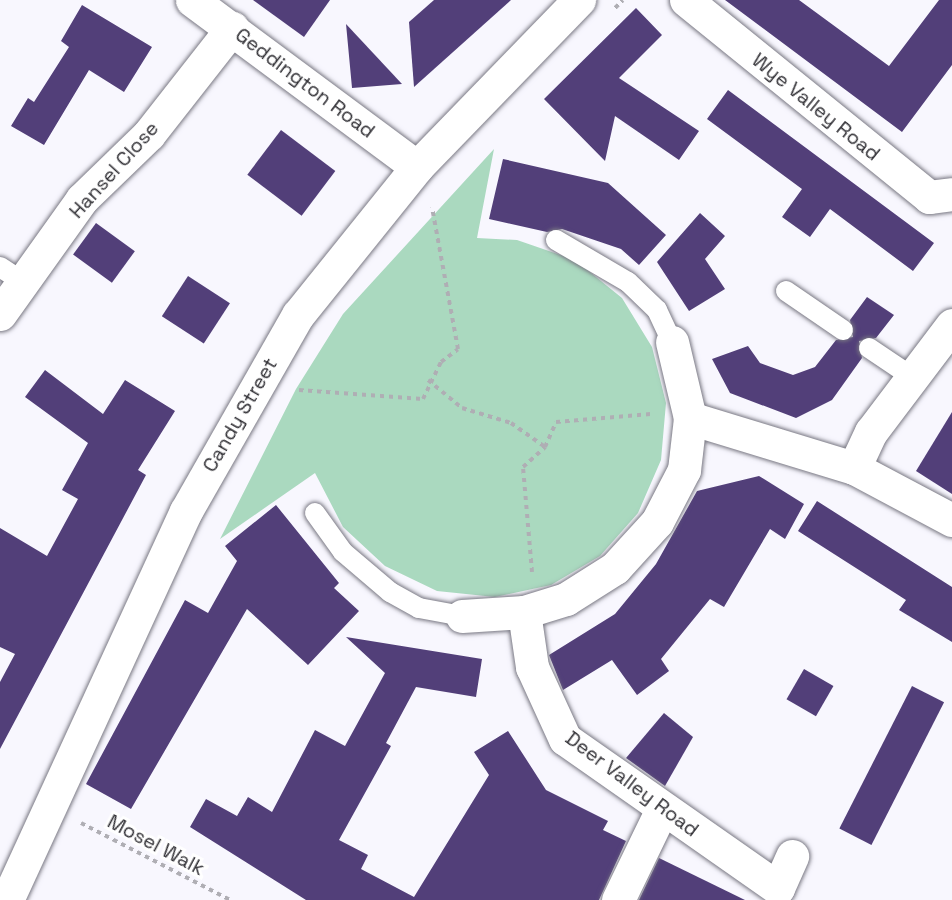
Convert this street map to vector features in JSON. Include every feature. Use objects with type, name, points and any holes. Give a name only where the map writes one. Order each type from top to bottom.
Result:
[{"type":"street","name":"Geddington Road","points":[[192,0],[417,167]]},
{"type":"street","name":"Candy Street","points":[[7,900],[186,511],[298,315],[417,167],[579,0]]},
{"type":"street","name":"Wye Valley Road","points":[[686,0],[929,197],[952,194]]},
{"type":"street","name":"Hansel Close","points":[[0,314],[12,275],[82,199],[149,134],[232,28]]},
{"type":"street","points":[[854,468],[871,432],[952,325]]},
{"type":"street","points":[[462,616],[530,611],[566,599],[615,568],[657,522],[684,470],[690,414],[672,342]]},
{"type":"street","points":[[690,414],[854,468],[952,520]]},
{"type":"street","name":"Deer Valley Road","points":[[530,611],[532,667],[565,739],[778,888],[792,856]]},
{"type":"street","points":[[618,900],[662,809]]},
{"type":"lane","points":[[556,240],[628,282],[657,310],[672,342]]},
{"type":"lane","points":[[786,291],[843,330]]},
{"type":"lane","points":[[869,348],[912,377]]},
{"type":"lane","points":[[315,513],[343,552],[390,592],[418,608],[462,616]]},
{"type":"path","points":[[607,16],[623,0]]},
{"type":"path","points":[[285,389],[423,399],[428,380],[458,349],[430,201],[423,209]]},
{"type":"path","points":[[428,380],[462,408],[511,423],[545,447]]},
{"type":"path","points":[[530,611],[523,467],[545,447],[556,422],[690,414]]},
{"type":"path","name":"Mosel Walk","points":[[69,816],[230,900]]},
{"type":"green space","points":[[494,149],[477,238],[517,240],[575,260],[622,298],[652,347],[666,403],[661,460],[638,513],[600,556],[551,585],[495,597],[437,591],[385,566],[343,527],[315,473],[220,539],[296,389],[343,314]]},
{"type":"building","points":[[253,0],[330,0],[304,37]]},
{"type":"building","points":[[434,0],[511,0],[414,87],[409,22]]},
{"type":"building","points":[[725,0],[799,0],[889,66],[939,0],[952,0],[952,65],[902,132]]},
{"type":"building","points":[[82,5],[152,47],[124,92],[89,70],[44,145],[11,126],[28,98],[34,102],[69,47],[61,41]]},
{"type":"building","points":[[636,8],[662,35],[619,78],[699,131],[679,160],[615,116],[605,161],[544,99]]},
{"type":"building","points":[[346,24],[402,84],[352,88]]},
{"type":"building","points":[[728,90],[934,243],[913,271],[830,209],[810,237],[782,217],[802,189],[707,119]]},
{"type":"building","points":[[281,130],[335,171],[302,216],[247,175]]},
{"type":"building","points":[[503,159],[608,183],[666,235],[639,265],[621,249],[562,229],[547,232],[489,219]]},
{"type":"building","points":[[700,213],[725,236],[705,259],[725,289],[689,311],[657,262]]},
{"type":"building","points":[[96,223],[135,251],[112,283],[73,255]]},
{"type":"building","points":[[188,276],[230,303],[204,343],[162,316]]},
{"type":"building","points":[[867,297],[894,315],[876,338],[859,341],[862,358],[832,400],[796,418],[730,393],[712,359],[748,346],[760,363],[793,375],[815,367],[836,340],[853,337],[850,320]]},
{"type":"building","points":[[45,370],[103,414],[125,380],[175,411],[138,470],[146,475],[0,749],[0,682],[15,654],[0,647],[0,528],[47,556],[78,499],[62,490],[88,443],[25,397]]},
{"type":"building","points":[[952,412],[952,494],[916,471]]},
{"type":"building","points":[[759,476],[804,504],[785,539],[770,529],[724,607],[710,599],[661,659],[669,671],[637,695],[612,660],[563,690],[549,655],[615,614],[656,564],[697,491]]},
{"type":"building","points":[[817,501],[952,587],[952,642],[899,610],[906,600],[798,531]]},
{"type":"building","points":[[276,505],[339,583],[334,588],[359,611],[308,665],[247,609],[131,809],[86,784],[185,600],[208,613],[237,561],[225,546]]},
{"type":"building","points":[[346,637],[482,659],[476,697],[416,687],[386,743],[391,746],[339,840],[368,855],[361,869],[414,897],[489,775],[474,752],[508,731],[546,790],[608,821],[603,830],[626,841],[599,900],[306,900],[190,827],[206,799],[237,816],[248,797],[272,812],[315,730],[345,746],[385,673]]},
{"type":"building","points":[[804,669],[833,686],[816,716],[786,699]]},
{"type":"building","points":[[912,686],[944,702],[871,845],[839,829]]},
{"type":"building","points":[[664,713],[693,737],[665,786],[626,758]]},
{"type":"building","points":[[659,858],[745,900],[639,900]]}]
